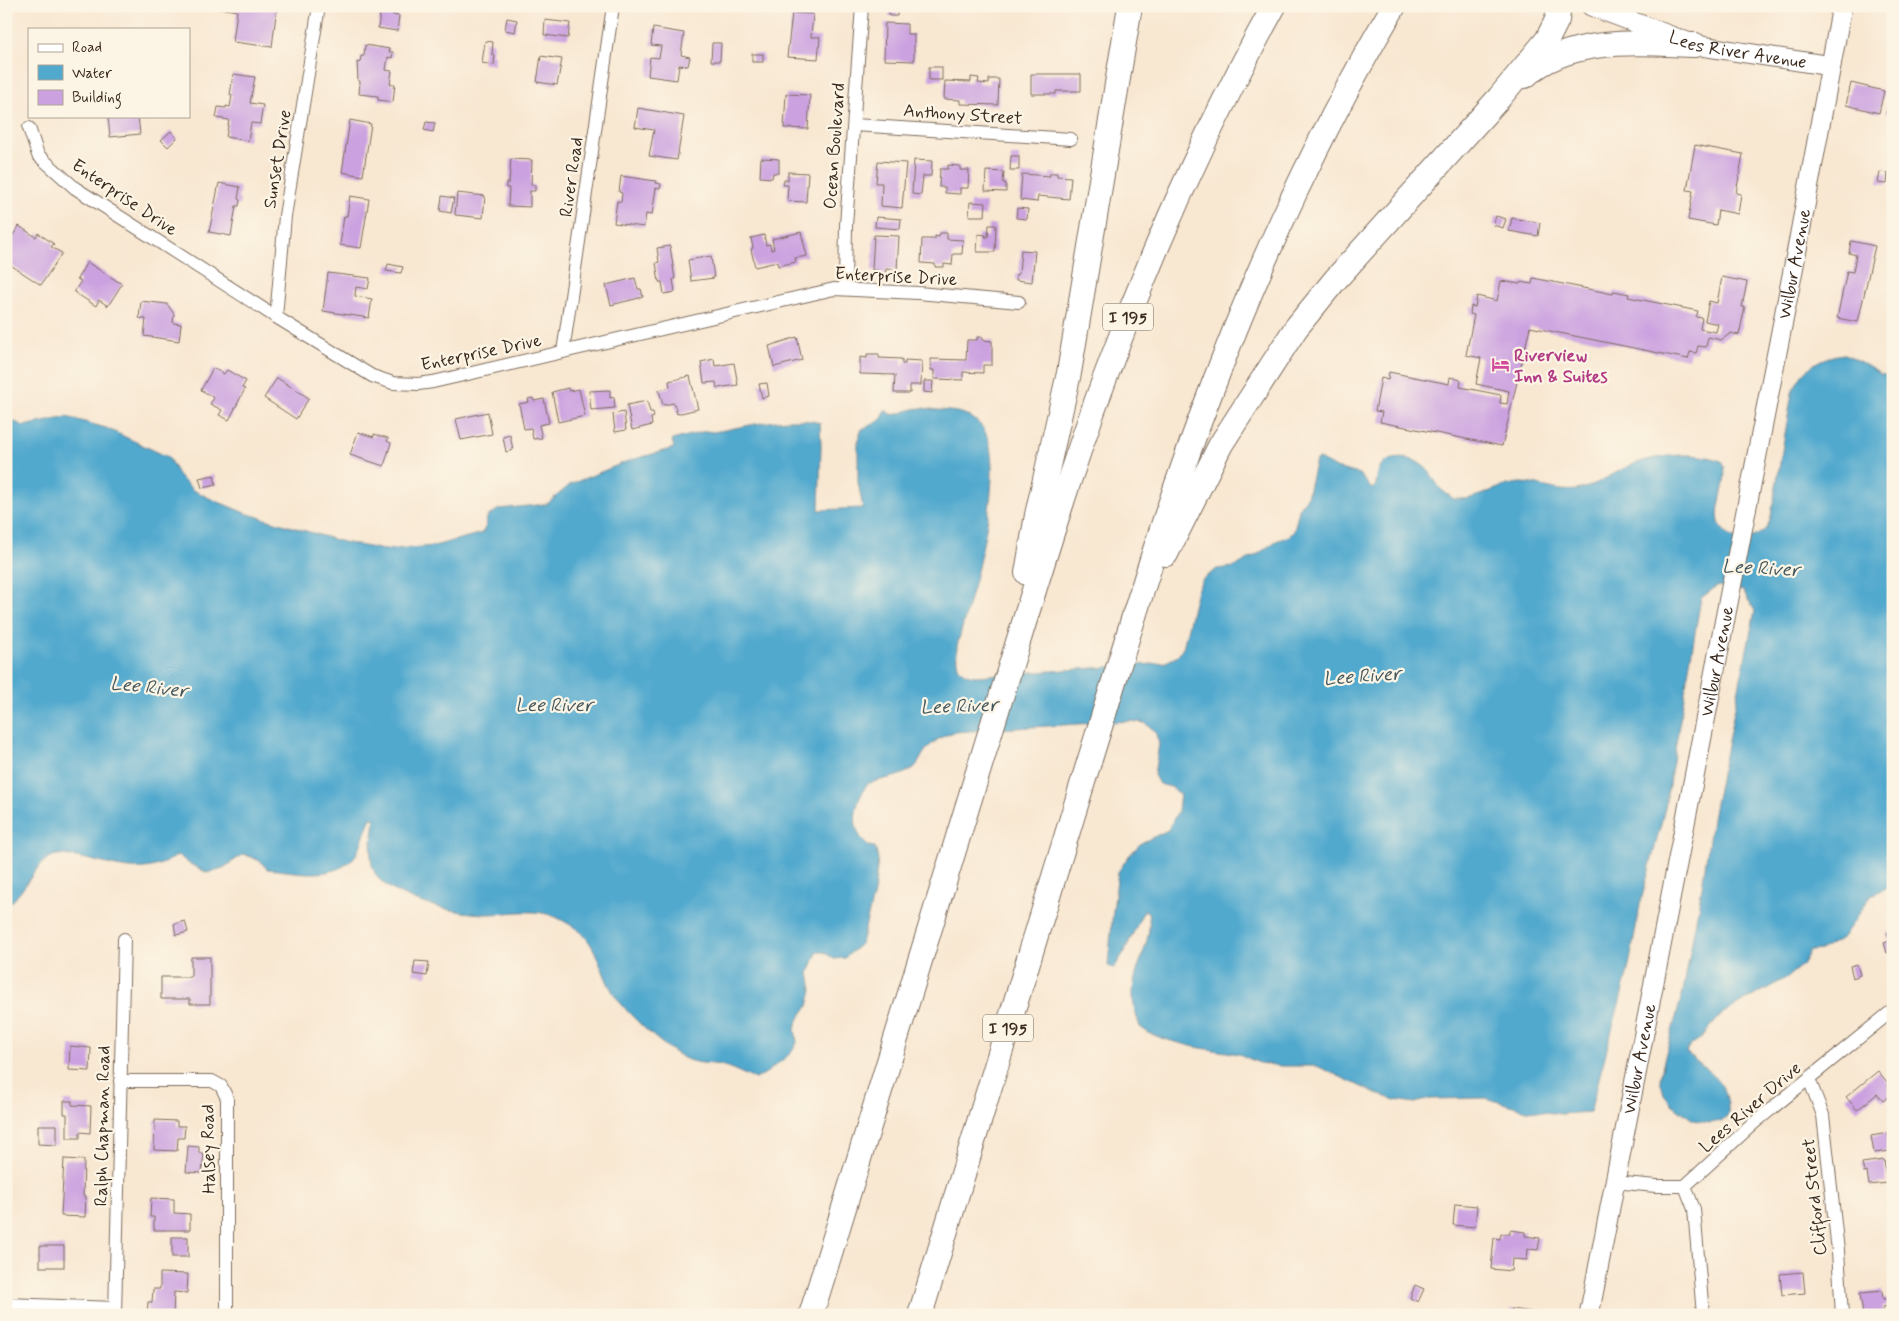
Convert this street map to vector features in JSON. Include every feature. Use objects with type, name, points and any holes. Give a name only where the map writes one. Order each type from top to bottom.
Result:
[{"type":"highway","points":[[1015,652],[1031,548],[1069,372],[1130,6]]},
{"type":"highway","name":"I 195","points":[[812,1315],[1015,652],[1091,417],[1139,290],[1178,197],[1274,6]]},
{"type":"highway","name":"I 195","points":[[920,1315],[1132,623],[1191,446],[1252,291],[1318,148],[1394,6]]},
{"type":"highway","points":[[1132,623],[1221,444],[1296,328],[1335,280],[1499,98],[1548,40],[1557,20],[1559,6]]},
{"type":"highway","points":[[1499,98],[1532,69],[1573,51],[1613,43],[1695,45]]},
{"type":"main road","name":"Lees River Avenue","points":[[1591,6],[1695,45],[1831,66]]},
{"type":"main road","name":"Wilbur Avenue","points":[[1589,1315],[1795,260],[1842,6]]},
{"type":"street","name":"Sunset Drive","points":[[276,317],[285,216],[319,6]]},
{"type":"street","name":"River Road","points":[[563,352],[614,6]]},
{"type":"street","name":"Ocean Boulevard","points":[[845,289],[846,225],[862,6]]},
{"type":"street","name":"Anthony Street","points":[[854,124],[1071,139]]},
{"type":"street","name":"Enterprise Drive","points":[[29,128],[38,155],[75,188],[372,376],[393,383],[418,384],[433,382],[834,289],[918,293],[1019,302]]},
{"type":"street","name":"Ralph Chapman Road","points":[[115,1311],[124,939]]},
{"type":"street","name":"Lees River Drive","points":[[1685,1186],[1754,1123],[1893,1010]]},
{"type":"street","name":"Clifford Street","points":[[1809,1079],[1824,1115],[1838,1251],[1842,1315]]},
{"type":"street","name":"Halsey Road","points":[[120,1081],[212,1081],[221,1086],[227,1098],[227,1315]]},
{"type":"street","points":[[1614,1182],[1656,1186],[1685,1186],[1694,1209],[1703,1315]]},
{"type":"street","points":[[6,1304],[115,1311]]},
{"type":"water","name":"Lee River","points":[[1844,354],[1882,375],[1893,374],[1893,885],[1871,895],[1843,937],[1822,950],[1810,951],[1802,965],[1786,978],[1723,1013],[1701,1038],[1691,1045],[1686,1052],[1716,1078],[1725,1093],[1728,1103],[1728,1115],[1721,1121],[1710,1123],[1693,1120],[1672,1104],[1664,1094],[1660,1079],[1683,992],[1713,813],[1755,611],[1743,591],[1717,586],[1701,598],[1665,808],[1640,905],[1628,971],[1590,1112],[1561,1114],[1527,1110],[1486,1098],[1430,1099],[1415,1103],[1395,1100],[1377,1094],[1317,1066],[1282,1066],[1259,1063],[1239,1054],[1195,1047],[1164,1039],[1140,1027],[1135,1012],[1133,996],[1136,975],[1148,933],[1148,912],[1144,910],[1127,947],[1114,968],[1108,966],[1118,872],[1141,843],[1168,830],[1178,811],[1180,794],[1171,787],[1159,784],[1154,775],[1159,744],[1155,731],[1145,723],[1130,721],[954,732],[929,746],[916,766],[910,771],[867,784],[859,800],[855,816],[856,824],[862,839],[868,846],[875,847],[878,859],[874,893],[861,943],[845,958],[834,959],[824,952],[817,952],[809,973],[812,990],[808,1006],[799,1018],[795,1028],[797,1043],[791,1053],[766,1073],[755,1079],[722,1065],[686,1059],[648,1032],[616,997],[589,942],[574,927],[554,916],[532,912],[487,914],[459,911],[424,903],[393,890],[381,881],[372,865],[371,852],[375,819],[371,818],[355,856],[347,864],[326,872],[302,873],[267,869],[260,861],[244,854],[223,868],[208,873],[188,863],[178,855],[164,863],[151,867],[126,868],[71,856],[57,855],[52,856],[40,865],[16,897],[6,906],[6,415],[8,419],[24,426],[67,417],[106,428],[168,457],[179,476],[193,490],[209,498],[245,513],[343,542],[384,550],[434,546],[482,533],[486,526],[487,517],[499,509],[547,504],[571,484],[628,461],[674,448],[672,440],[706,431],[713,432],[781,421],[794,420],[820,423],[819,510],[863,508],[858,482],[858,440],[862,429],[880,420],[886,410],[892,414],[899,414],[919,408],[961,413],[977,421],[981,426],[989,444],[992,470],[985,533],[957,646],[957,663],[959,667],[964,673],[976,676],[1154,664],[1166,662],[1176,657],[1183,648],[1197,590],[1203,579],[1217,569],[1234,567],[1258,554],[1276,541],[1289,536],[1294,531],[1300,506],[1307,497],[1316,460],[1319,459],[1336,468],[1359,474],[1372,489],[1376,485],[1379,470],[1383,464],[1390,460],[1402,458],[1413,460],[1427,469],[1442,491],[1454,499],[1466,499],[1504,486],[1521,483],[1570,491],[1577,490],[1603,480],[1629,466],[1651,459],[1676,455],[1713,458],[1723,462],[1725,472],[1718,512],[1722,529],[1736,539],[1752,537],[1768,526],[1771,516],[1792,393],[1796,385],[1806,371],[1819,361]]},
{"type":"building","points":[[208,6],[277,6],[272,47],[233,42],[237,11]]},
{"type":"building","points":[[371,6],[394,6],[393,15],[399,16],[397,31],[378,28],[380,14],[370,12]]},
{"type":"building","points":[[889,6],[898,6],[897,16],[889,16]]},
{"type":"building","points":[[792,13],[813,14],[811,37],[820,37],[818,59],[787,57]]},
{"type":"building","points":[[507,18],[517,20],[515,32],[505,30]]},
{"type":"building","points":[[545,20],[570,23],[568,38],[544,35]]},
{"type":"building","points":[[885,23],[907,24],[907,34],[914,34],[914,61],[884,60]]},
{"type":"building","points":[[653,28],[684,33],[681,55],[690,57],[688,66],[679,65],[677,80],[648,76],[650,57],[659,58],[661,46],[651,45]]},
{"type":"building","points":[[485,41],[493,42],[492,55],[495,55],[494,65],[482,63]]},
{"type":"building","points":[[712,43],[721,43],[720,61],[711,61]]},
{"type":"building","points":[[365,45],[390,49],[389,52],[393,52],[392,58],[388,57],[386,70],[392,71],[390,84],[395,84],[393,102],[378,100],[378,96],[359,94],[360,81],[358,81],[357,62],[360,63],[361,56],[364,56]]},
{"type":"building","points":[[752,54],[763,54],[763,62],[752,62]]},
{"type":"building","points":[[541,56],[562,59],[557,85],[537,82]]},
{"type":"building","points":[[929,67],[942,67],[942,80],[929,80]]},
{"type":"building","points":[[233,74],[255,77],[250,103],[263,105],[260,124],[251,123],[248,141],[226,137],[229,120],[216,118],[218,107],[230,107]]},
{"type":"building","points":[[1031,74],[1081,74],[1081,91],[1031,94]]},
{"type":"building","points":[[971,77],[979,78],[978,83],[989,84],[989,79],[999,79],[998,105],[960,104],[960,100],[944,99],[945,81],[971,82]]},
{"type":"building","points":[[1851,83],[1884,91],[1879,113],[1846,105]]},
{"type":"building","points":[[1893,84],[1893,115],[1886,114]]},
{"type":"building","points":[[786,94],[810,95],[808,129],[784,128]]},
{"type":"building","points":[[638,108],[684,116],[677,160],[649,156],[654,130],[635,127]]},
{"type":"building","points":[[108,118],[138,118],[140,134],[110,137]]},
{"type":"building","points":[[350,120],[371,124],[363,176],[342,172]]},
{"type":"building","points":[[426,122],[435,123],[433,132],[424,130]]},
{"type":"building","points":[[171,131],[177,138],[168,147],[161,140]]},
{"type":"building","points":[[1695,145],[1743,154],[1736,193],[1741,194],[1738,214],[1718,210],[1716,225],[1688,220],[1693,191],[1687,190]]},
{"type":"building","points":[[1011,156],[1019,156],[1019,170],[1010,170]]},
{"type":"building","points":[[761,158],[779,159],[779,173],[773,173],[772,178],[760,177]]},
{"type":"building","points":[[511,159],[532,160],[531,185],[535,185],[535,191],[530,191],[530,207],[508,206],[509,188],[506,188],[506,183],[509,183]]},
{"type":"building","points":[[914,160],[932,161],[931,176],[923,176],[921,195],[912,194]]},
{"type":"building","points":[[878,161],[906,163],[902,208],[881,206],[882,183],[876,183]]},
{"type":"building","points":[[948,165],[960,166],[960,170],[969,170],[968,188],[960,188],[960,194],[945,193],[945,187],[939,187],[940,169],[948,169]]},
{"type":"building","points":[[986,171],[1004,172],[1003,183],[1006,183],[1006,192],[985,191]]},
{"type":"building","points":[[788,172],[808,173],[806,202],[787,201],[788,185],[783,185],[784,180],[788,180]]},
{"type":"building","points":[[1880,172],[1888,173],[1887,184],[1878,183]]},
{"type":"building","points":[[1050,173],[1057,173],[1057,176],[1071,177],[1069,199],[1038,196],[1037,202],[1020,200],[1022,174],[1050,176]]},
{"type":"building","points":[[621,176],[656,181],[656,183],[661,184],[660,189],[656,188],[652,215],[646,214],[644,227],[614,223],[617,201],[621,202],[622,193],[619,192]]},
{"type":"building","points":[[219,183],[240,187],[239,206],[236,206],[231,236],[209,232]]},
{"type":"building","points":[[457,193],[485,196],[483,218],[455,215]]},
{"type":"building","points":[[350,196],[369,199],[361,248],[340,245],[344,216],[347,216]]},
{"type":"building","points":[[442,196],[454,198],[451,213],[440,211]]},
{"type":"building","points":[[970,202],[986,203],[985,216],[969,216]]},
{"type":"building","points":[[1017,208],[1028,209],[1027,219],[1016,218]]},
{"type":"building","points":[[1496,216],[1506,219],[1503,228],[1493,225]]},
{"type":"building","points":[[876,217],[901,219],[900,229],[875,227]]},
{"type":"building","points":[[1512,218],[1540,223],[1538,236],[1509,231]]},
{"type":"building","points":[[989,225],[996,225],[995,252],[977,252],[978,234],[988,237]]},
{"type":"building","points":[[19,226],[36,237],[38,233],[54,244],[51,247],[62,253],[41,285],[6,262],[6,246]]},
{"type":"building","points":[[801,232],[807,256],[795,258],[796,262],[778,266],[777,262],[755,267],[751,249],[753,248],[751,238],[764,235],[766,245],[770,244],[771,250],[774,249],[772,239]]},
{"type":"building","points":[[940,233],[947,233],[947,239],[963,240],[962,254],[953,254],[952,265],[944,264],[944,267],[935,267],[935,264],[921,263],[922,239],[935,239],[935,236],[939,237]]},
{"type":"building","points":[[874,235],[899,236],[897,270],[886,269],[885,275],[877,274],[877,270],[872,270]]},
{"type":"building","points":[[1851,241],[1875,246],[1858,322],[1837,318],[1847,271],[1853,272],[1856,255],[1849,253]]},
{"type":"building","points":[[670,246],[675,292],[664,294],[662,282],[659,282],[656,263],[659,262],[657,248]]},
{"type":"building","points":[[1021,250],[1035,251],[1032,282],[1016,280],[1016,274],[1019,274]]},
{"type":"building","points":[[711,256],[714,278],[691,281],[688,260]]},
{"type":"building","points":[[87,262],[122,284],[108,306],[99,300],[96,306],[74,292],[81,281],[77,279]]},
{"type":"building","points":[[388,264],[403,267],[401,273],[386,271]]},
{"type":"building","points":[[328,273],[370,278],[368,289],[356,287],[355,296],[372,299],[369,318],[323,311]]},
{"type":"building","name":"Riverview Inn & Suites","points":[[1722,277],[1747,282],[1742,307],[1745,307],[1739,335],[1731,333],[1721,340],[1708,337],[1706,347],[1698,346],[1696,353],[1690,352],[1688,359],[1530,327],[1502,446],[1380,422],[1382,412],[1375,411],[1381,378],[1388,380],[1389,372],[1449,384],[1450,377],[1461,380],[1460,387],[1501,395],[1500,403],[1507,404],[1509,391],[1476,384],[1481,358],[1466,355],[1474,315],[1470,314],[1471,306],[1475,307],[1477,296],[1497,301],[1501,281],[1532,284],[1533,278],[1613,294],[1614,291],[1629,294],[1628,297],[1698,311],[1696,317],[1702,318],[1700,329],[1716,332],[1718,324],[1705,321],[1709,301],[1717,303]]},
{"type":"building","points":[[635,278],[638,289],[641,289],[643,297],[611,305],[606,285]]},
{"type":"building","points":[[141,301],[167,304],[174,314],[173,323],[181,324],[179,341],[144,336],[146,319],[139,318]]},
{"type":"building","points":[[797,337],[802,360],[774,367],[769,346]]},
{"type":"building","points":[[977,337],[983,337],[983,340],[992,341],[992,365],[983,365],[983,373],[963,372],[963,380],[934,379],[934,370],[931,370],[931,359],[966,360],[967,340],[977,340]]},
{"type":"building","points":[[867,354],[879,354],[879,358],[902,359],[902,364],[905,364],[905,360],[922,361],[921,385],[910,385],[910,393],[894,393],[895,375],[860,374],[860,357],[867,358]]},
{"type":"building","points":[[714,359],[715,366],[734,363],[738,385],[717,388],[716,382],[704,383],[701,362]]},
{"type":"building","points":[[213,368],[224,374],[227,370],[246,381],[242,388],[245,389],[229,420],[219,415],[222,410],[210,404],[214,398],[201,390]]},
{"type":"building","points":[[690,376],[698,409],[677,414],[674,403],[663,405],[659,390],[670,387],[669,381]]},
{"type":"building","points":[[277,378],[309,398],[296,419],[264,398]]},
{"type":"building","points":[[924,381],[933,381],[932,393],[924,392]]},
{"type":"building","points":[[767,383],[769,396],[762,398],[759,384]]},
{"type":"building","points":[[568,388],[569,391],[579,389],[585,416],[558,422],[552,392]]},
{"type":"building","points":[[610,390],[610,398],[614,397],[615,408],[591,410],[589,391]]},
{"type":"building","points":[[533,398],[534,401],[544,399],[549,423],[539,425],[542,438],[533,439],[531,428],[524,429],[519,404],[529,402],[528,399]]},
{"type":"building","points":[[647,401],[650,412],[653,412],[654,417],[651,418],[652,425],[632,430],[627,405]]},
{"type":"building","points":[[488,412],[492,434],[461,440],[456,419]]},
{"type":"building","points":[[624,412],[626,430],[615,432],[613,414]]},
{"type":"building","points":[[358,432],[374,437],[374,434],[388,438],[387,441],[391,443],[384,466],[350,455]]},
{"type":"building","points":[[510,435],[513,450],[506,452],[503,437]]},
{"type":"building","points":[[214,475],[216,485],[202,488],[199,478]]},
{"type":"building","points":[[185,921],[188,932],[176,935],[174,924]]},
{"type":"building","points":[[1893,931],[1893,951],[1887,953],[1884,943],[1890,941],[1887,933]]},
{"type":"building","points":[[191,957],[210,957],[210,1004],[190,1004],[190,999],[161,999],[161,977],[191,977]]},
{"type":"building","points":[[415,961],[429,962],[427,976],[413,974]]},
{"type":"building","points":[[1857,964],[1860,975],[1853,978],[1850,966]]},
{"type":"building","points":[[70,1046],[91,1048],[90,1071],[69,1070]]},
{"type":"building","points":[[1878,1071],[1888,1083],[1890,1096],[1883,1101],[1877,1094],[1857,1110],[1846,1097]]},
{"type":"building","points":[[64,1101],[72,1101],[72,1105],[91,1106],[90,1133],[80,1132],[80,1138],[67,1138],[67,1114],[64,1114]]},
{"type":"building","points":[[155,1120],[177,1121],[177,1126],[185,1126],[184,1138],[178,1138],[177,1151],[154,1150]]},
{"type":"building","points":[[38,1125],[57,1125],[57,1145],[38,1144]]},
{"type":"building","points":[[1888,1133],[1891,1151],[1874,1153],[1871,1136]]},
{"type":"building","points":[[188,1146],[199,1147],[199,1153],[204,1153],[202,1173],[186,1172]]},
{"type":"building","points":[[64,1159],[84,1160],[83,1196],[86,1196],[85,1217],[61,1216]]},
{"type":"building","points":[[1884,1160],[1887,1183],[1869,1185],[1867,1172],[1864,1173],[1862,1163]]},
{"type":"building","points":[[151,1198],[174,1199],[174,1213],[190,1214],[190,1230],[154,1230],[154,1217],[150,1217]]},
{"type":"building","points":[[1455,1204],[1477,1206],[1475,1227],[1453,1225]]},
{"type":"building","points":[[1510,1230],[1525,1232],[1525,1236],[1540,1238],[1538,1250],[1528,1249],[1527,1260],[1512,1259],[1511,1271],[1491,1269],[1494,1238],[1500,1239],[1501,1234],[1510,1234]]},
{"type":"building","points":[[172,1237],[188,1237],[188,1257],[172,1257]]},
{"type":"building","points":[[40,1246],[64,1246],[64,1267],[40,1267]]},
{"type":"building","points":[[1803,1272],[1805,1293],[1782,1295],[1780,1274]]},
{"type":"building","points":[[160,1273],[188,1274],[187,1293],[174,1292],[173,1315],[147,1315],[148,1302],[152,1302],[153,1289],[160,1289]]},
{"type":"building","points":[[1415,1285],[1424,1289],[1418,1302],[1410,1298]]},
{"type":"building","points":[[1882,1291],[1883,1299],[1888,1299],[1889,1306],[1883,1307],[1884,1315],[1863,1315],[1860,1293]]},
{"type":"building","points":[[1511,1309],[1540,1313],[1540,1315],[1511,1315]]},
{"type":"place","name":"Riverview Inn & Suites","points":[[1500,365]]}]
